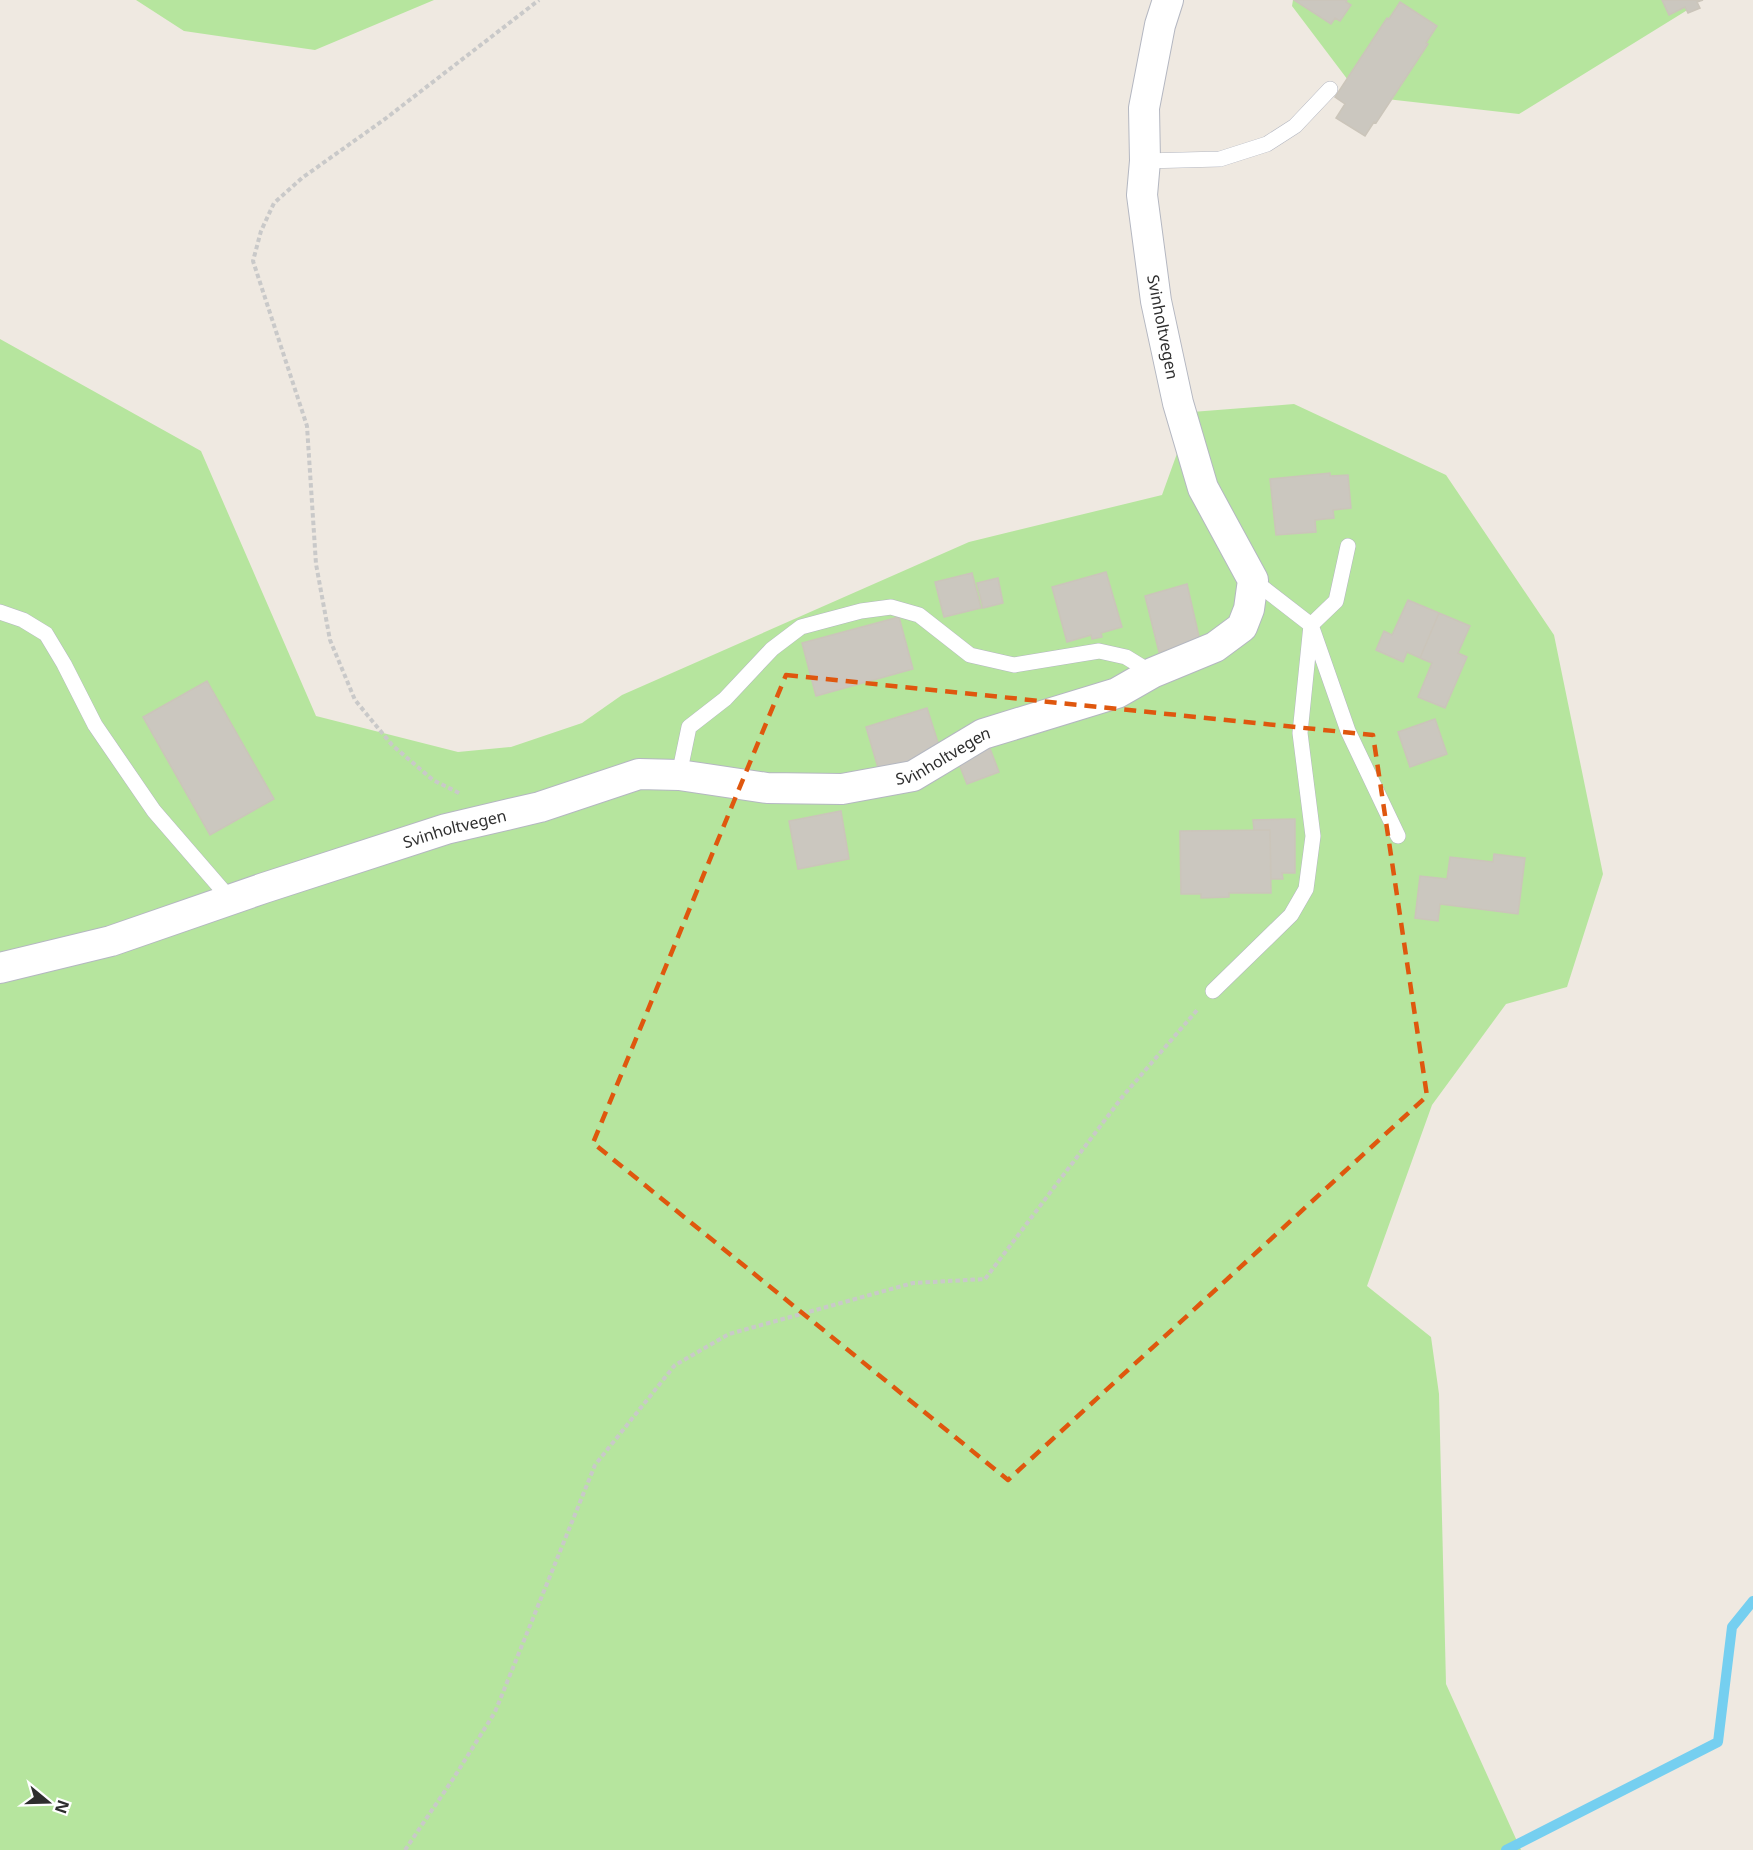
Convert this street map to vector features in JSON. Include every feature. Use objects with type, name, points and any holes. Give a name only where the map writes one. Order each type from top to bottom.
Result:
[{"type":"street","name":"Svinholtvegen","points":[[0,968],[111,941],[446,830],[540,807],[639,774],[679,775],[767,788],[843,789],[913,776],[983,734],[1117,693],[1152,673],[1215,646],[1242,627],[1249,609],[1253,580],[1203,488],[1178,403],[1155,289],[1142,195],[1145,162],[1144,108],[1160,25],[1168,0]]},
{"type":"lane","points":[[1145,162],[1220,159],[1267,144],[1295,126],[1330,89]]},
{"type":"lane","points":[[1213,991],[1291,915],[1306,890],[1314,836],[1300,733],[1311,625],[1336,601],[1347,546]]},
{"type":"lane","points":[[1253,580],[1311,625],[1348,731],[1398,836]]},
{"type":"lane","points":[[679,775],[689,727],[725,699],[772,649],[801,627],[861,611],[891,607],[919,615],[970,655],[1014,665],[1099,651],[1126,657],[1152,673]]},
{"type":"lane","points":[[0,612],[23,620],[46,634],[64,663],[95,725],[154,812],[231,900]]},
{"type":"path","points":[[506,815],[433,780],[392,745],[355,700],[330,640],[316,564],[307,426],[253,261],[261,231],[274,204],[281,197],[302,178],[385,119],[539,0]]},
{"type":"path","points":[[405,1850],[495,1712],[595,1465],[675,1365],[729,1334],[913,1283],[986,1279],[1123,1096],[1213,991]]},
{"type":"highlighted area","points":[[786,675],[1373,735],[1427,1096],[1008,1480],[593,1143]]},
{"type":"green space","points":[[136,0],[434,0],[315,50],[184,31]]},
{"type":"green space","points":[[1293,0],[1693,0],[1689,9],[1519,114],[1360,96],[1292,6]]},
{"type":"green space","points":[[0,339],[201,451],[316,716],[458,752],[511,747],[582,723],[622,695],[969,542],[1162,495],[1192,412],[1294,404],[1446,475],[1554,635],[1603,874],[1567,987],[1506,1004],[1432,1105],[1367,1286],[1431,1337],[1439,1394],[1446,1684],[1521,1850],[0,1850]]},
{"type":"building","points":[[1294,0],[1347,0],[1346,2],[1351,5],[1340,21],[1335,18],[1331,24]]},
{"type":"building","points":[[1662,0],[1703,0],[1697,2],[1700,8],[1688,13],[1685,7],[1669,15]]},
{"type":"building","points":[[1400,2],[1437,26],[1426,43],[1428,44],[1365,136],[1336,118],[1345,104],[1335,97]]},
{"type":"building","points":[[1330,473],[1330,476],[1348,475],[1351,508],[1333,510],[1334,518],[1315,520],[1316,532],[1276,535],[1270,479]]},
{"type":"building","points":[[1106,572],[1122,627],[1101,633],[1102,637],[1092,639],[1091,635],[1067,642],[1052,587]]},
{"type":"building","points":[[972,573],[981,608],[944,617],[935,582]]},
{"type":"building","points":[[998,578],[1003,603],[983,608],[977,583]]},
{"type":"building","points":[[1187,584],[1200,641],[1159,652],[1145,596]]},
{"type":"building","points":[[1408,600],[1439,613],[1420,658],[1407,652],[1403,662],[1376,650],[1384,631],[1392,635]]},
{"type":"building","points":[[1439,613],[1470,626],[1458,653],[1467,657],[1445,708],[1418,697],[1432,663],[1420,658]]},
{"type":"building","points":[[899,617],[913,669],[816,696],[802,643]]},
{"type":"building","points":[[207,681],[274,799],[210,835],[143,717]]},
{"type":"building","points":[[927,708],[941,752],[879,771],[866,727]]},
{"type":"building","points":[[1435,719],[1447,754],[1410,767],[1398,732]]},
{"type":"building","points":[[989,746],[999,772],[967,784],[957,759]]},
{"type":"building","points":[[841,811],[849,859],[798,869],[789,821]]},
{"type":"building","points":[[1295,819],[1295,873],[1282,873],[1283,879],[1271,879],[1270,830],[1254,830],[1253,820]]},
{"type":"building","points":[[1270,830],[1271,893],[1229,893],[1229,897],[1201,898],[1201,894],[1181,894],[1180,831]]},
{"type":"building","points":[[1494,854],[1525,858],[1518,914],[1440,904],[1438,921],[1415,918],[1420,876],[1447,879],[1450,857],[1493,862]]},
{"type":"waterway","points":[[1506,1850],[1718,1742],[1732,1627],[1753,1601]]}]
